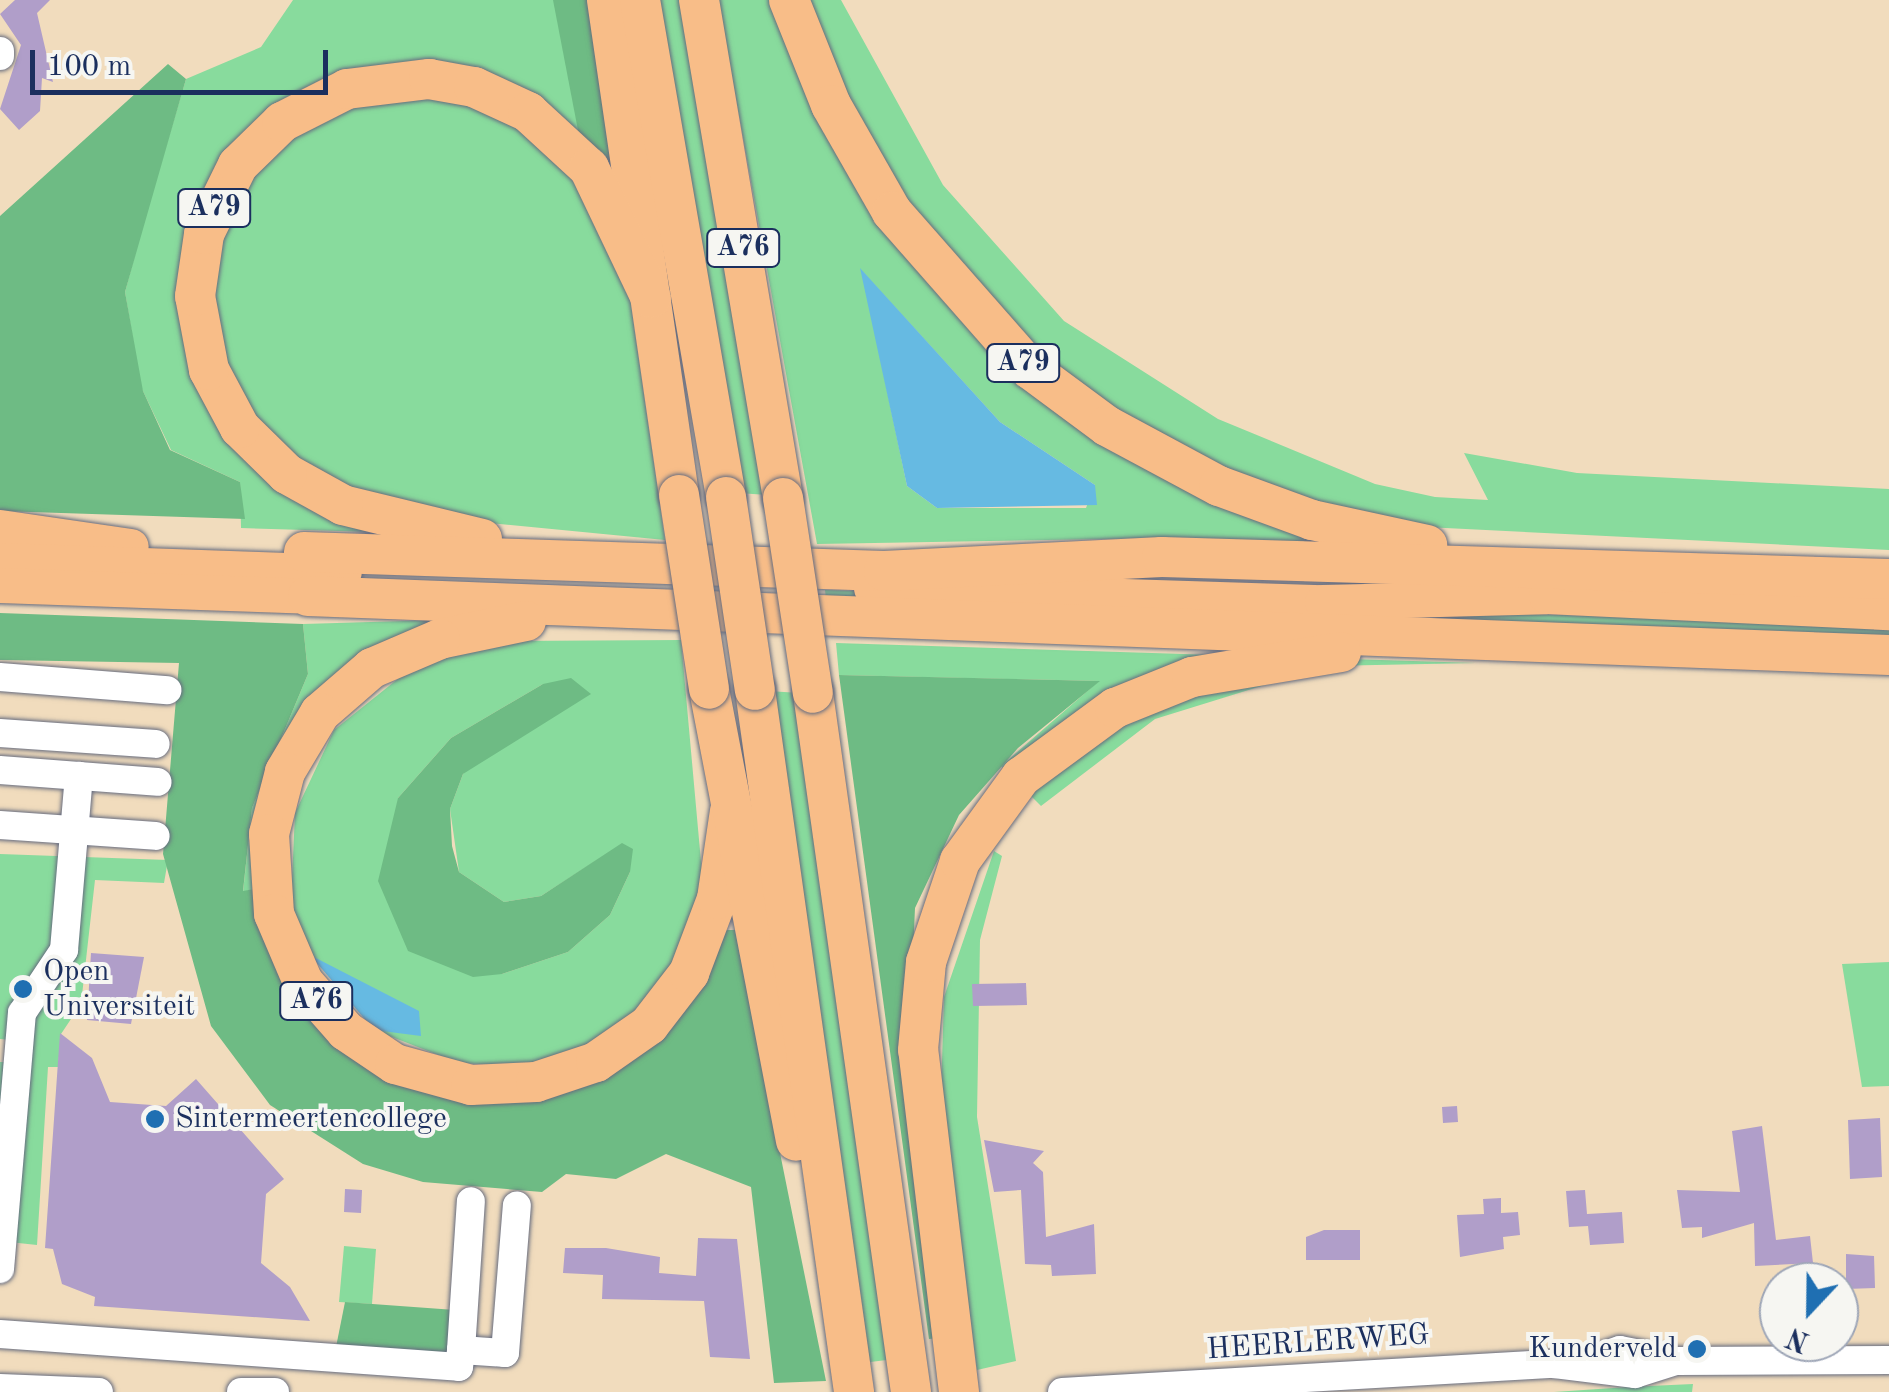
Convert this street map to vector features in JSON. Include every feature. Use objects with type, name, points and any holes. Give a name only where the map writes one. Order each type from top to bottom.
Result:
[{"type":"highway","name":"A76","points":[[606,0],[730,811],[787,1105],[850,1362]]},
{"type":"highway","name":"A76","points":[[640,0],[726,497],[850,1362]]},
{"type":"highway","name":"A76","points":[[699,0],[813,693],[911,1392]]},
{"type":"highway","name":"A79","points":[[789,0],[832,105],[892,212],[964,303],[1064,396],[1163,458],[1281,510],[1561,570]]},
{"type":"highway","name":"A79","points":[[573,561],[377,516],[272,462],[233,418],[203,352],[195,296],[204,234],[238,165],[282,122],[347,88],[429,79],[493,94],[561,138],[601,186],[651,298]]},
{"type":"highway","name":"A79","points":[[304,552],[884,571],[1162,558],[1889,579]]},
{"type":"highway","points":[[308,596],[1889,655]]},
{"type":"highway","name":"A76","points":[[621,610],[464,631],[392,656],[334,696],[294,752],[272,812],[270,894],[288,956],[321,1007],[396,1064],[471,1085],[560,1076],[634,1038],[677,992],[716,899],[730,811]]},
{"type":"highway","points":[[959,1392],[926,1155],[920,1000],[942,904],[987,817],[1056,746],[1139,696],[1254,663],[1442,636]]},
{"type":"main road","name":"A79","points":[[0,527],[132,546]]},
{"type":"main road","name":"A79","points":[[0,546],[304,552]]},
{"type":"main road","points":[[0,560],[1889,612]]},
{"type":"main road","points":[[0,585],[308,596]]},
{"type":"street","points":[[0,677],[167,690]]},
{"type":"street","points":[[0,733],[156,744]]},
{"type":"street","points":[[0,770],[158,782]]},
{"type":"street","points":[[0,1269],[22,1013],[64,950],[79,776]]},
{"type":"street","points":[[0,825],[156,836]]},
{"type":"street","points":[[460,1370],[471,1201]]},
{"type":"street","points":[[0,1334],[460,1370],[505,1353],[517,1205]]},
{"type":"street","name":"HEERLERWEG","points":[[1062,1392],[1579,1364],[1635,1374],[1676,1361],[1889,1360]]},
{"type":"street","points":[[0,1388],[98,1392]]},
{"type":"street","points":[[242,1392],[275,1392]]},
{"type":"green space","points":[[293,0],[562,0],[620,229],[665,540],[469,521],[373,532],[241,528],[240,482],[171,450],[141,387],[125,292],[146,214],[186,79],[261,47]]},
{"type":"green space","points":[[553,0],[588,0],[620,229],[581,146]]},
{"type":"green space","points":[[653,0],[687,0],[768,495],[738,493]]},
{"type":"green space","points":[[718,0],[779,0],[990,350],[1371,547],[1169,538],[817,544]],"holes":[[[862,271],[1000,422],[1095,485],[1086,508],[937,508],[907,486]]]},
{"type":"green space","points":[[802,0],[841,0],[943,185],[1064,321],[1218,419],[1375,484],[1435,497],[1488,500],[1464,453],[1577,473],[1889,489],[1889,550],[1385,525],[1192,460],[1050,370],[879,167]]},
{"type":"green space","points":[[168,64],[186,79],[125,292],[143,391],[170,450],[240,482],[245,519],[0,511],[0,216]]},
{"type":"green space","points":[[825,590],[1889,626],[1889,644],[827,606]]},
{"type":"green space","points":[[0,613],[303,624],[308,674],[252,808],[243,891],[254,889],[347,1050],[567,1087],[722,930],[735,930],[826,1381],[774,1383],[751,1187],[666,1154],[616,1179],[566,1174],[542,1192],[423,1182],[363,1164],[270,1105],[211,1026],[163,854],[179,663],[0,660]]},
{"type":"green space","points":[[472,619],[332,689],[254,889],[243,892],[252,808],[308,674],[303,624]]},
{"type":"green space","points":[[681,640],[703,884],[664,984],[593,1049],[523,1066],[459,1063],[374,1030],[360,984],[310,955],[291,903],[295,813],[334,730],[414,666],[491,641]],"holes":[[[543,684],[463,774],[450,809],[459,872],[504,902],[541,896],[622,844],[630,872],[610,915],[568,952],[502,974],[398,798],[451,738]]]},
{"type":"green space","points":[[836,643],[1476,663],[1326,666],[1155,719],[1041,806],[1001,766],[1099,681],[839,675]]},
{"type":"green space","points":[[839,675],[1100,681],[1018,748],[959,815],[915,908],[908,1067],[939,1338],[929,1339]]},
{"type":"green space","points":[[571,678],[591,694],[463,774],[450,809],[452,846],[459,872],[504,902],[541,896],[622,843],[633,849],[630,872],[610,915],[568,952],[502,974],[473,977],[408,951],[378,881],[398,798],[451,738],[543,684]]},
{"type":"green space","points":[[768,691],[800,693],[895,1359],[862,1363]]},
{"type":"green space","points":[[994,851],[1002,856],[980,940],[977,1117],[1016,1361],[977,1370],[941,1094],[944,997]]},
{"type":"green space","points":[[0,854],[168,860],[164,883],[95,880],[81,1004],[61,1034],[58,1067],[48,1067],[37,1245],[0,1241],[0,1062],[9,1062],[11,1040],[0,1039]]},
{"type":"green space","points":[[1889,962],[1889,1086],[1862,1087],[1842,964]]},
{"type":"green space","points":[[344,1246],[376,1249],[372,1304],[339,1302]]},
{"type":"green space","points":[[345,1302],[455,1310],[452,1359],[335,1352]]},
{"type":"green space","points":[[1693,1384],[1692,1392],[1554,1392],[1628,1387]]},
{"type":"water","points":[[860,268],[1000,422],[1095,485],[1097,505],[937,508],[907,486]]},
{"type":"water","points":[[310,955],[419,1011],[421,1036],[374,1030]]},
{"type":"building","points":[[15,0],[50,0],[37,13],[53,82],[42,78],[40,111],[19,130],[0,109],[21,45],[0,14]]},
{"type":"building","points":[[91,953],[144,957],[131,1024],[87,1020]]},
{"type":"building","points":[[1026,983],[1027,1005],[973,1006],[972,984]]},
{"type":"building","points":[[60,1033],[92,1058],[110,1102],[166,1106],[196,1079],[284,1179],[266,1194],[261,1263],[290,1287],[310,1321],[94,1306],[95,1297],[62,1284],[53,1249],[45,1248]]},
{"type":"building","points":[[1457,1106],[1458,1122],[1443,1123],[1442,1107]]},
{"type":"building","points":[[1880,1118],[1882,1177],[1850,1179],[1848,1120]]},
{"type":"building","points":[[1762,1126],[1776,1240],[1810,1236],[1813,1262],[1759,1262],[1755,1266],[1754,1223],[1702,1238],[1702,1227],[1682,1228],[1677,1190],[1740,1192],[1732,1131]]},
{"type":"building","points":[[984,1140],[1044,1151],[1033,1163],[1043,1172],[1046,1237],[1094,1224],[1096,1274],[1052,1276],[1051,1265],[1025,1264],[1021,1190],[994,1192]]},
{"type":"building","points":[[345,1189],[362,1190],[361,1213],[344,1212]]},
{"type":"building","points":[[1585,1190],[1587,1214],[1622,1212],[1624,1243],[1590,1245],[1588,1226],[1569,1227],[1566,1191]]},
{"type":"building","points":[[1501,1198],[1501,1213],[1518,1212],[1520,1235],[1503,1237],[1504,1249],[1460,1257],[1457,1215],[1484,1214],[1483,1199]]},
{"type":"building","points":[[1324,1230],[1360,1230],[1360,1260],[1306,1260],[1306,1237]]},
{"type":"building","points":[[698,1238],[737,1239],[750,1359],[710,1357],[704,1301],[602,1299],[603,1275],[563,1273],[565,1248],[606,1248],[660,1257],[659,1273],[696,1276]]},
{"type":"building","points":[[1846,1254],[1874,1256],[1875,1288],[1859,1289],[1859,1262],[1846,1262]]},
{"type":"place","name":"Open Universiteit","points":[[23,989]]},
{"type":"place","name":"Sintermeertencollege","points":[[155,1119]]},
{"type":"place","name":"Kunderveld","points":[[1697,1349]]}]
